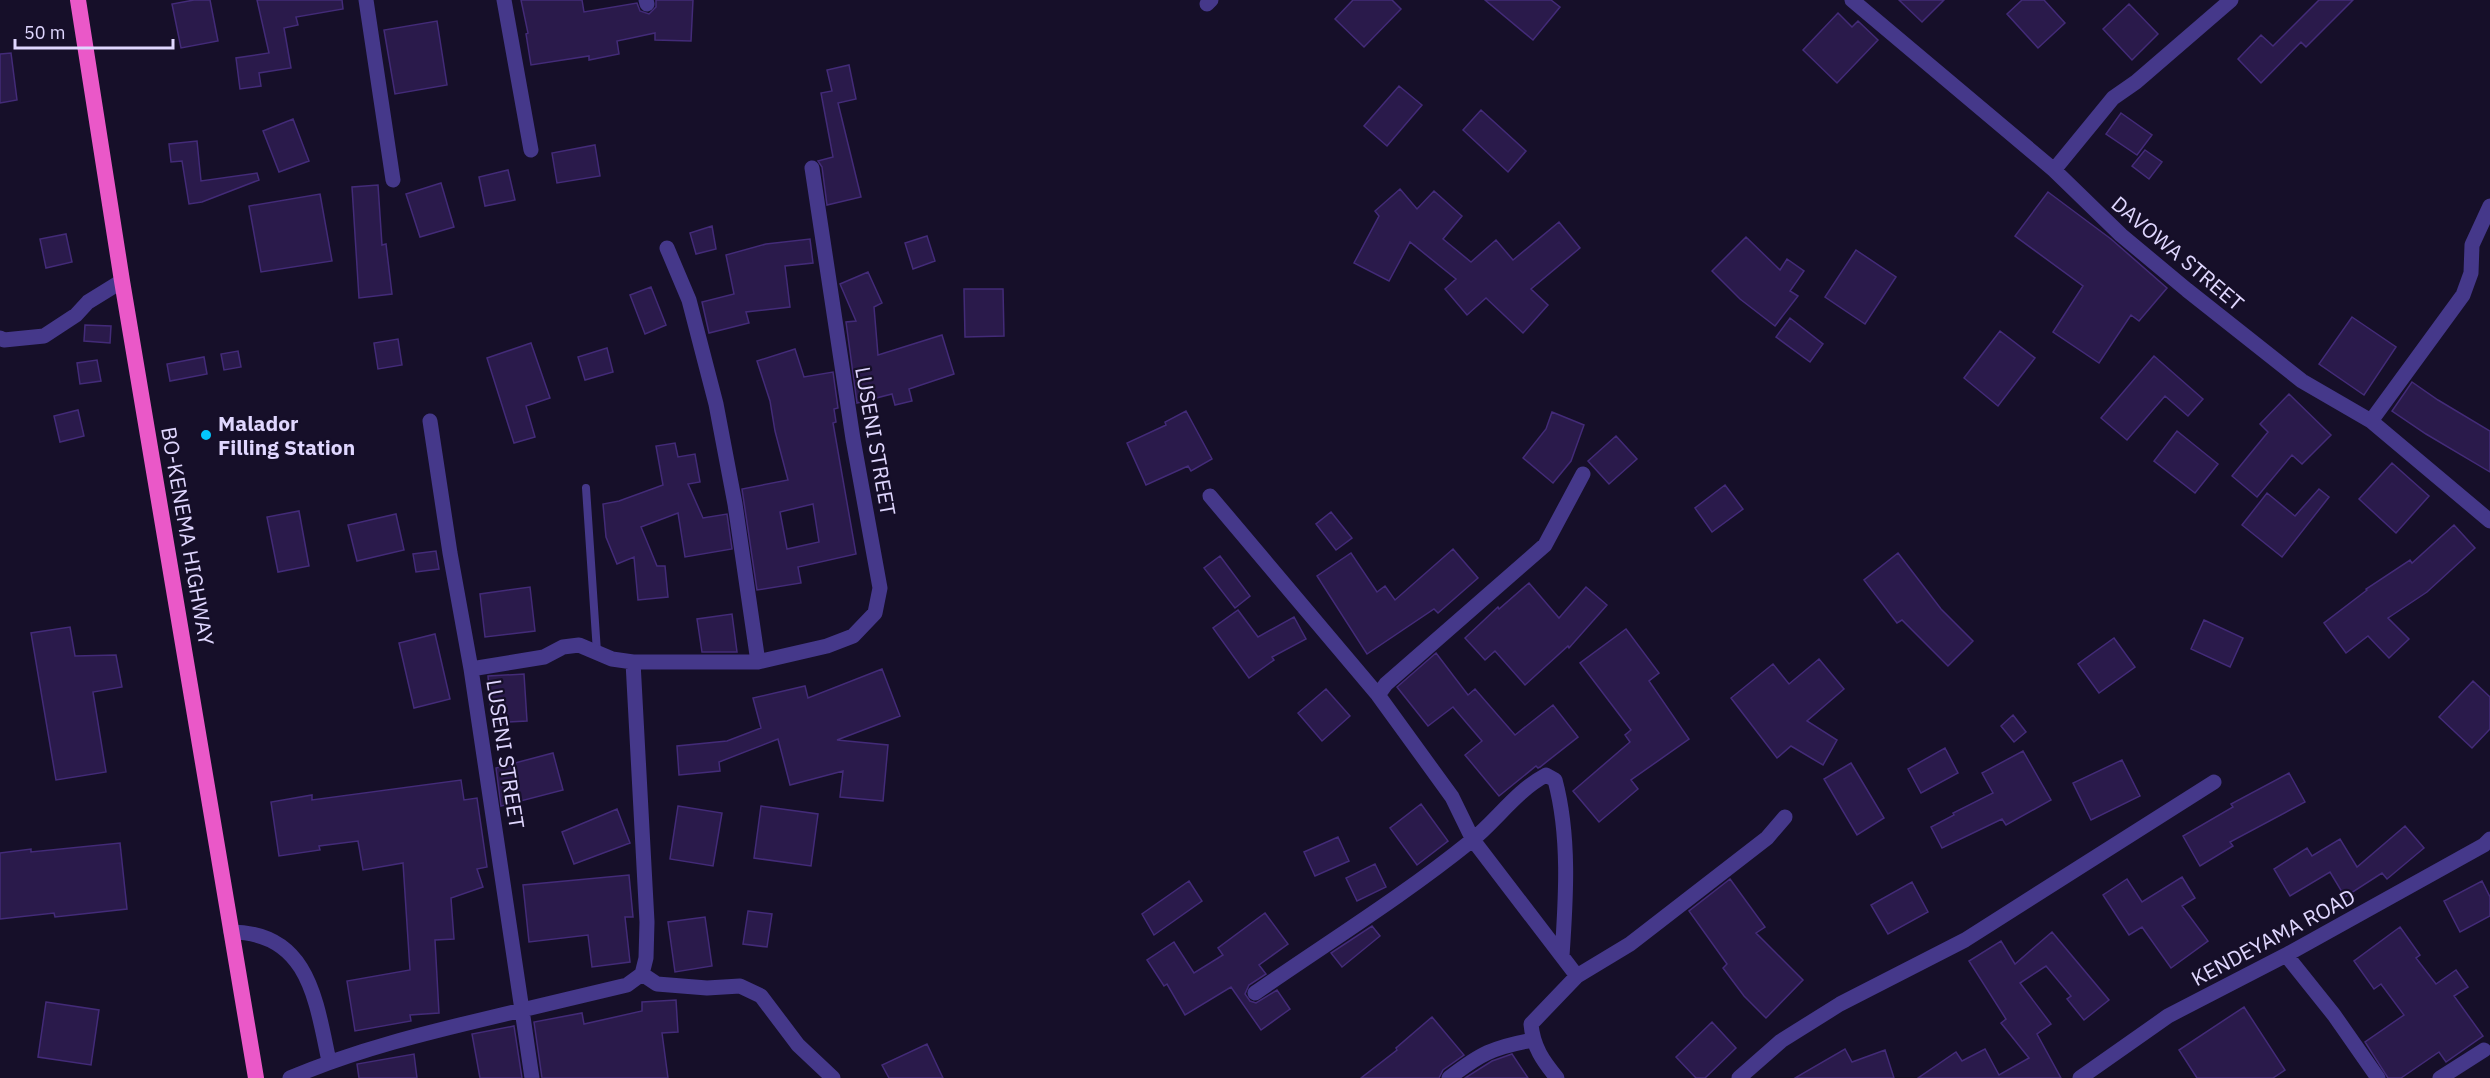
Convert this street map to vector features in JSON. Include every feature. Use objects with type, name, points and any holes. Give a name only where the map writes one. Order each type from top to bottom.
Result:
[{"type":"highway","name":"BO-KENEMA HIGHWAY","points":[[78,0],[122,281],[256,1078]]},
{"type":"street","points":[[366,0],[393,180]]},
{"type":"street","points":[[504,0],[531,150]]},
{"type":"street","name":"DAVOWA STREET","points":[[1852,0],[2054,170],[2121,235],[2302,381],[2371,421],[2490,520]]},
{"type":"street","points":[[2054,170],[2113,98],[2136,82],[2231,0]]},
{"type":"street","name":"LUSENI STREET","points":[[532,1078],[471,669],[544,657],[563,647],[579,645],[612,659],[633,662],[758,662],[827,646],[853,636],[875,613],[880,588],[853,439],[812,168]]},
{"type":"street","points":[[2371,421],[2463,295],[2471,273],[2472,245],[2490,206]]},
{"type":"street","points":[[667,248],[689,300],[716,404],[735,504],[758,662]]},
{"type":"street","points":[[0,338],[4,340],[44,336],[75,315],[88,302],[122,281]]},
{"type":"street","points":[[430,421],[471,669]]},
{"type":"street","points":[[1378,695],[1386,684],[1545,545],[1583,474]]},
{"type":"street","points":[[1210,496],[1378,695],[1452,797],[1473,840],[1577,976]]},
{"type":"street","points":[[290,1078],[329,1061],[410,1037],[627,985],[642,974],[646,958],[647,922],[633,662]]},
{"type":"street","points":[[1255,993],[1473,840],[1530,783],[1546,775],[1555,780],[1560,799],[1567,892],[1562,956]]},
{"type":"street","points":[[1739,1078],[1781,1041],[1830,1010],[1965,940],[2214,782]]},
{"type":"street","points":[[1557,1078],[1542,1060],[1533,1040],[1531,1024],[1577,976],[1630,944],[1767,838],[1785,817]]},
{"type":"street","name":"KENDEYAMA ROAD","points":[[2080,1078],[2099,1073],[2168,1016],[2286,955],[2488,843]]},
{"type":"street","points":[[231,932],[250,932],[270,938],[297,960],[315,999],[329,1061]]},
{"type":"street","points":[[2286,955],[2334,1015],[2378,1078]]},
{"type":"street","points":[[642,974],[657,984],[707,988],[740,986],[761,996],[798,1045],[833,1078]]},
{"type":"street","points":[[1449,1078],[1470,1061],[1500,1046],[1533,1040]]},
{"type":"street","points":[[2439,1078],[2484,1050]]},
{"type":"lane","points":[[586,488],[597,652]]},
{"type":"building","points":[[210,0],[218,41],[181,48],[172,4]]},
{"type":"building","points":[[257,0],[342,0],[343,9],[296,17],[298,25],[284,28],[291,68],[259,73],[261,86],[240,89],[236,58],[269,53]]},
{"type":"building","points":[[521,0],[582,0],[584,12],[637,3],[640,11],[649,14],[656,7],[656,0],[693,0],[691,41],[655,40],[655,33],[617,41],[619,54],[589,60],[589,56],[531,65],[526,34],[528,33]]},
{"type":"building","points":[[1353,0],[1392,0],[1401,9],[1364,47],[1335,19]]},
{"type":"building","points":[[1485,0],[1551,0],[1560,7],[1533,40]]},
{"type":"building","points":[[1899,0],[1944,0],[1922,22]]},
{"type":"building","points":[[2022,0],[2044,0],[2065,23],[2038,48],[2007,14]]},
{"type":"building","points":[[2319,0],[2353,0],[2306,47],[2301,42],[2261,83],[2238,59],[2261,35],[2273,46]]},
{"type":"building","points":[[2129,4],[2158,34],[2132,60],[2103,29]]},
{"type":"building","points":[[1838,13],[1852,27],[1858,21],[1878,40],[1837,83],[1803,50]]},
{"type":"building","points":[[437,21],[447,85],[395,94],[384,30]]},
{"type":"building","points":[[11,53],[17,100],[0,103],[0,54]]},
{"type":"building","points":[[849,65],[856,99],[838,103],[861,197],[827,205],[822,167],[818,161],[833,157],[821,93],[832,91],[827,70]]},
{"type":"building","points":[[1399,86],[1422,105],[1387,146],[1364,126]]},
{"type":"building","points":[[1481,110],[1526,151],[1508,172],[1463,130]]},
{"type":"building","points":[[2121,113],[2152,135],[2137,155],[2106,134]]},
{"type":"building","points":[[293,119],[309,161],[279,172],[263,131]]},
{"type":"building","points":[[197,141],[201,181],[257,173],[259,180],[202,202],[189,204],[182,161],[171,162],[169,144]]},
{"type":"building","points":[[595,145],[600,176],[557,183],[552,153]]},
{"type":"building","points":[[2145,150],[2162,162],[2149,179],[2132,166]]},
{"type":"building","points":[[508,170],[515,200],[485,206],[479,177]]},
{"type":"building","points":[[441,183],[454,227],[420,237],[406,194]]},
{"type":"building","points":[[378,185],[382,245],[386,244],[392,294],[359,298],[352,187]]},
{"type":"building","points":[[1400,189],[1417,209],[1434,191],[1462,216],[1443,239],[1471,262],[1496,240],[1513,260],[1559,222],[1580,248],[1531,289],[1548,305],[1523,333],[1486,298],[1467,315],[1445,289],[1456,279],[1410,242],[1389,281],[1354,263],[1379,216],[1375,211]]},
{"type":"building","points":[[2048,192],[2111,239],[2167,288],[2139,321],[2131,315],[2099,363],[2053,332],[2083,286],[2015,236]]},
{"type":"building","points":[[320,194],[332,261],[261,272],[249,206]]},
{"type":"building","points":[[712,226],[716,249],[696,254],[690,233]]},
{"type":"building","points":[[66,234],[72,262],[46,268],[40,239]]},
{"type":"building","points":[[927,236],[935,261],[913,269],[905,243]]},
{"type":"building","points":[[1746,237],[1780,270],[1787,259],[1804,271],[1790,291],[1798,296],[1775,326],[1740,299],[1712,271]]},
{"type":"building","points":[[810,239],[813,263],[785,266],[790,307],[746,312],[749,323],[709,333],[702,302],[734,294],[726,255],[766,244]]},
{"type":"building","points":[[1856,250],[1896,277],[1865,324],[1825,297]]},
{"type":"building","points":[[868,272],[882,303],[874,307],[878,355],[942,335],[954,374],[909,389],[912,401],[895,405],[892,394],[857,403],[846,322],[856,321],[840,284]]},
{"type":"building","points":[[651,287],[666,325],[645,334],[630,295]]},
{"type":"building","points":[[964,289],[1003,289],[1004,336],[965,337]]},
{"type":"building","points":[[2352,317],[2396,347],[2364,395],[2319,364]]},
{"type":"building","points":[[1790,318],[1823,344],[1810,362],[1776,337]]},
{"type":"building","points":[[85,325],[111,326],[110,343],[84,341]]},
{"type":"building","points":[[2000,331],[2035,358],[1998,406],[1964,378]]},
{"type":"building","points":[[398,339],[402,365],[378,369],[374,343]]},
{"type":"building","points":[[531,343],[550,398],[526,406],[535,437],[514,443],[487,358]]},
{"type":"building","points":[[607,348],[613,372],[585,380],[578,357]]},
{"type":"building","points":[[795,349],[804,377],[833,372],[838,408],[834,409],[836,422],[833,423],[856,554],[798,567],[801,583],[757,590],[742,489],[788,480],[770,401],[757,361]],"holes":[[[813,504],[819,542],[787,549],[780,512]]]},
{"type":"building","points":[[238,351],[241,367],[224,370],[221,354]]},
{"type":"building","points":[[2154,356],[2203,399],[2188,416],[2165,396],[2127,440],[2101,418]]},
{"type":"building","points":[[204,357],[207,374],[170,381],[167,364]]},
{"type":"building","points":[[97,360],[101,381],[80,384],[77,363]]},
{"type":"building","points":[[2412,382],[2490,431],[2490,472],[2392,411]]},
{"type":"building","points":[[2289,394],[2331,435],[2302,464],[2292,455],[2257,497],[2232,476],[2268,432],[2260,424]]},
{"type":"building","points":[[78,410],[84,436],[60,442],[54,416]]},
{"type":"building","points":[[1186,411],[1212,459],[1191,471],[1188,466],[1146,485],[1127,443],[1166,425],[1165,422]]},
{"type":"building","points":[[1552,412],[1584,425],[1571,461],[1553,483],[1523,458],[1546,429]]},
{"type":"building","points":[[2177,431],[2218,464],[2195,493],[2154,461]]},
{"type":"building","points":[[1616,436],[1637,459],[1609,484],[1588,461]]},
{"type":"building","points":[[675,443],[678,457],[695,454],[700,482],[688,484],[703,518],[727,514],[732,549],[685,557],[678,513],[641,527],[657,566],[665,566],[668,597],[638,600],[634,557],[617,564],[606,537],[603,504],[619,501],[663,485],[656,446]]},
{"type":"building","points":[[2392,463],[2429,496],[2396,533],[2359,499]]},
{"type":"building","points":[[1725,485],[1743,509],[1712,532],[1695,508]]},
{"type":"building","points":[[2319,489],[2329,497],[2282,557],[2242,525],[2267,493],[2295,516]]},
{"type":"building","points":[[299,511],[309,566],[278,572],[267,517]]},
{"type":"building","points":[[1331,512],[1352,538],[1336,550],[1316,524]]},
{"type":"building","points":[[396,514],[404,550],[357,561],[348,525]]},
{"type":"building","points":[[2454,525],[2475,548],[2427,592],[2388,618],[2409,639],[2389,658],[2368,636],[2346,653],[2324,623],[2366,589],[2410,560],[2412,563]]},
{"type":"building","points":[[1453,549],[1478,578],[1438,613],[1434,609],[1367,654],[1317,576],[1351,553],[1377,592],[1385,586],[1395,600]]},
{"type":"building","points":[[436,551],[439,569],[416,572],[413,554]]},
{"type":"building","points":[[1898,553],[1941,609],[1973,641],[1948,666],[1902,620],[1897,623],[1864,580]]},
{"type":"building","points":[[1220,556],[1250,596],[1235,608],[1204,568]]},
{"type":"building","points":[[1529,583],[1559,618],[1586,587],[1607,605],[1569,648],[1568,646],[1525,685],[1495,651],[1485,660],[1465,638],[1498,607],[1499,609]]},
{"type":"building","points":[[530,587],[535,631],[485,637],[480,594]]},
{"type":"building","points":[[1238,610],[1258,637],[1294,617],[1306,639],[1272,657],[1274,660],[1249,678],[1213,628]]},
{"type":"building","points":[[732,614],[737,652],[702,652],[697,619]]},
{"type":"building","points":[[2204,620],[2243,638],[2230,667],[2191,649]]},
{"type":"building","points":[[70,627],[75,656],[116,655],[122,687],[93,692],[106,772],[56,780],[31,633]]},
{"type":"building","points":[[1626,629],[1659,673],[1649,681],[1689,739],[1631,780],[1638,789],[1599,822],[1573,791],[1630,742],[1625,735],[1631,730],[1580,663]]},
{"type":"building","points":[[435,634],[450,699],[414,708],[399,643]]},
{"type":"building","points":[[2114,638],[2135,667],[2099,693],[2078,664]]},
{"type":"building","points":[[1436,653],[1468,695],[1475,689],[1515,735],[1553,705],[1578,737],[1540,767],[1536,766],[1499,796],[1465,755],[1482,741],[1453,707],[1428,726],[1397,687]]},
{"type":"building","points":[[1819,659],[1844,689],[1807,721],[1837,740],[1823,765],[1791,746],[1777,758],[1731,698],[1773,664],[1789,684]]},
{"type":"building","points":[[882,669],[900,716],[837,740],[888,745],[883,801],[840,797],[843,771],[790,785],[778,739],[719,762],[720,771],[679,775],[677,746],[727,741],[761,728],[753,698],[805,686],[808,698]]},
{"type":"building","points":[[524,674],[527,721],[492,723],[488,676]]},
{"type":"building","points":[[2473,681],[2490,697],[2490,729],[2472,748],[2439,717]]},
{"type":"building","points":[[1326,689],[1350,716],[1322,741],[1298,713]]},
{"type":"building","points":[[2013,715],[2026,732],[2014,742],[2001,726]]},
{"type":"building","points":[[1945,748],[1958,773],[1921,793],[1908,769]]},
{"type":"building","points":[[2023,751],[2051,800],[2006,825],[2002,819],[1942,848],[1931,827],[1993,793],[1982,773]]},
{"type":"building","points":[[553,753],[563,790],[501,806],[496,768]]},
{"type":"building","points":[[2122,760],[2140,796],[2091,820],[2073,783]]},
{"type":"building","points":[[1851,763],[1884,818],[1857,835],[1824,779]]},
{"type":"building","points":[[2289,773],[2305,802],[2230,842],[2233,846],[2200,866],[2183,836],[2233,807],[2231,804]]},
{"type":"building","points":[[461,780],[464,800],[477,798],[487,867],[477,869],[483,887],[451,898],[454,939],[435,940],[439,1013],[410,1015],[411,1021],[355,1031],[347,981],[410,970],[403,863],[363,870],[358,841],[319,846],[320,850],[279,856],[271,802],[312,795],[312,800]]},
{"type":"building","points":[[1421,804],[1448,841],[1417,865],[1390,828]]},
{"type":"building","points":[[678,806],[722,813],[713,866],[670,859]]},
{"type":"building","points":[[761,806],[818,814],[811,866],[754,858]]},
{"type":"building","points":[[617,809],[630,843],[574,864],[562,832]]},
{"type":"building","points":[[2405,826],[2424,848],[2387,879],[2382,873],[2345,897],[2330,872],[2290,896],[2274,869],[2307,848],[2312,856],[2340,839],[2357,867]]},
{"type":"building","points":[[1338,837],[1349,861],[1315,876],[1304,852]]},
{"type":"building","points":[[120,843],[127,909],[55,917],[54,913],[0,919],[0,853]]},
{"type":"building","points":[[1375,864],[1386,887],[1357,901],[1346,878]]},
{"type":"building","points":[[629,875],[633,917],[625,917],[630,962],[592,967],[588,935],[529,942],[523,885]]},
{"type":"building","points":[[2182,877],[2195,898],[2182,906],[2208,941],[2171,968],[2142,927],[2129,935],[2103,895],[2127,879],[2142,902]]},
{"type":"building","points":[[1730,879],[1765,927],[1756,933],[1803,980],[1766,1018],[1744,996],[1723,968],[1727,964],[1689,911]]},
{"type":"building","points":[[1189,881],[1202,901],[1154,935],[1142,914]]},
{"type":"building","points":[[2482,881],[2490,897],[2490,916],[2460,932],[2444,901]]},
{"type":"building","points":[[1912,882],[1928,912],[1888,934],[1871,905]]},
{"type":"building","points":[[748,911],[772,914],[767,947],[743,944]]},
{"type":"building","points":[[1265,913],[1288,944],[1259,965],[1266,974],[1249,985],[1245,994],[1250,1001],[1256,1003],[1277,990],[1290,1009],[1261,1030],[1231,987],[1185,1015],[1167,984],[1164,986],[1147,960],[1174,942],[1194,973],[1223,955],[1218,948]]},
{"type":"building","points":[[705,917],[712,966],[675,972],[668,922]]},
{"type":"building","points":[[1372,926],[1380,936],[1342,967],[1331,953]]},
{"type":"building","points":[[2400,927],[2420,955],[2416,958],[2436,984],[2456,970],[2468,987],[2454,996],[2483,1036],[2446,1062],[2439,1052],[2401,1078],[2388,1078],[2365,1042],[2404,1015],[2381,984],[2374,989],[2354,961]]},
{"type":"building","points":[[2052,932],[2109,1000],[2084,1020],[2067,999],[2071,996],[2046,966],[2020,983],[2051,1024],[2037,1034],[2061,1078],[1918,1078],[1956,1052],[1962,1061],[1985,1049],[1999,1075],[2029,1058],[2001,1023],[2006,1019],[1969,961],[2001,941],[2015,964]]},
{"type":"building","points":[[676,1000],[678,1032],[662,1033],[668,1078],[542,1078],[534,1022],[582,1013],[584,1024],[642,1011],[642,1002]]},
{"type":"building","points":[[46,1002],[99,1010],[91,1065],[38,1057]]},
{"type":"building","points":[[2244,1007],[2285,1070],[2273,1078],[2197,1078],[2179,1050]]},
{"type":"building","points":[[1432,1017],[1464,1055],[1443,1070],[1439,1078],[1361,1078],[1397,1050],[1396,1048]]},
{"type":"building","points":[[1712,1022],[1736,1048],[1705,1078],[1696,1078],[1676,1057]]},
{"type":"building","points":[[514,1026],[522,1078],[480,1078],[472,1034]]},
{"type":"building","points":[[927,1044],[943,1078],[889,1078],[882,1065]]},
{"type":"building","points":[[1845,1049],[1852,1062],[1885,1050],[1894,1078],[1795,1078]]},
{"type":"building","points":[[414,1054],[417,1078],[359,1078],[357,1064]]},
{"type":"building","points":[[1512,1054],[1528,1078],[1465,1078],[1492,1061]]},
{"type":"place","name":"Malador Filling Station","points":[[206,435]]}]
